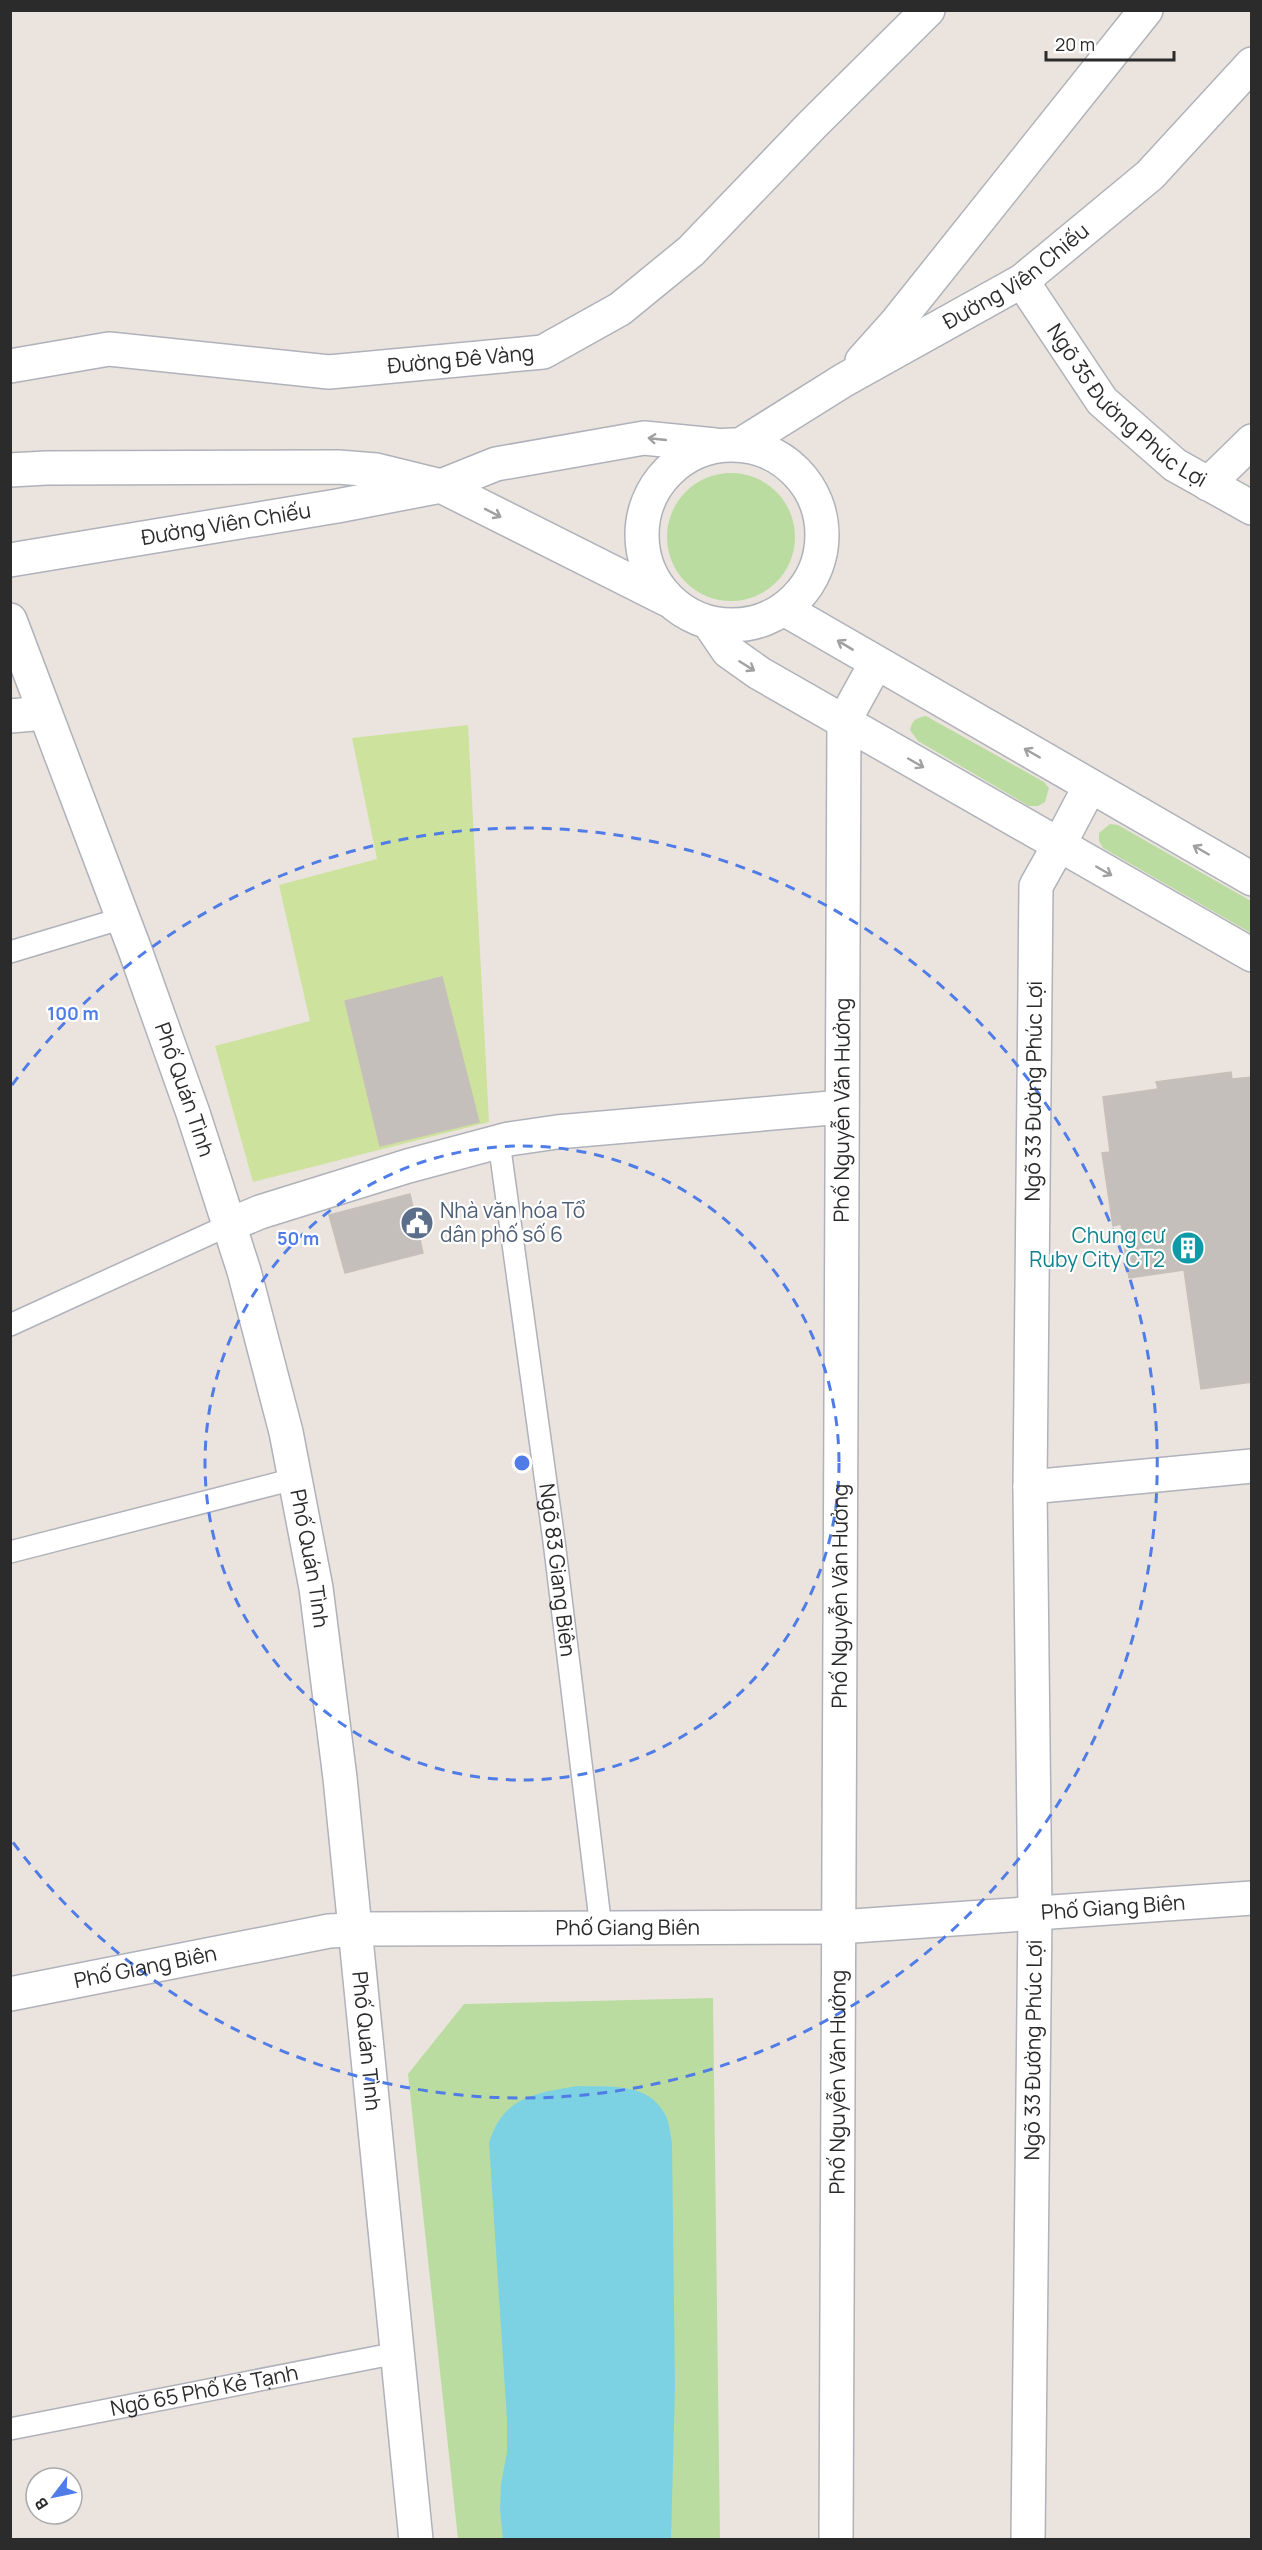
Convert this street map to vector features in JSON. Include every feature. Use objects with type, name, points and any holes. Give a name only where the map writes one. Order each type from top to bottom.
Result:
[{"type":"street","name":"Đường Đê Vàng","points":[[10,366],[110,349],[329,372],[543,352],[620,309],[691,251],[812,125],[928,10]]},
{"type":"street","points":[[844,380],[896,323],[1146,10]]},
{"type":"street","name":"Đường Viên Chiếu","points":[[10,560],[337,506],[441,486],[496,464],[644,438],[730,444],[1022,281],[1150,175],[1251,64]]},
{"type":"street","name":"Ngõ 35 Đường Phúc Lợi","points":[[1022,281],[1102,401],[1175,465],[1251,508]]},
{"type":"street","points":[[1208,484],[1251,441]]},
{"type":"street","points":[[10,470],[338,467],[376,470],[441,486],[668,600],[709,623],[732,626],[756,623],[778,614],[799,596],[814,572],[822,545],[820,518],[810,491],[795,472],[776,456],[730,444],[678,462],[657,483],[644,510],[641,540],[648,569],[668,600]]},
{"type":"street","points":[[784,609],[1251,879]]},
{"type":"street","name":"Phố Quán Tình","points":[[10,620],[190,1102],[244,1271],[286,1432],[316,1588],[340,1778],[416,2540]]},
{"type":"street","points":[[709,623],[728,651],[740,661],[1251,955]]},
{"type":"street","name":"Phố Nguyễn Văn Hưởng","points":[[836,2540],[844,722],[876,663]]},
{"type":"street","points":[[10,716],[45,712]]},
{"type":"street","name":"Ngõ 33 Đường Phúc Lợi","points":[[1028,2540],[1035,1913],[1030,1487],[1036,886],[1090,786]]},
{"type":"street","points":[[229,1225],[260,1212],[408,1166],[499,1142],[557,1132],[842,1107]]},
{"type":"street","points":[[1030,1487],[1251,1466]]},
{"type":"street","name":"Phố Giang Biên","points":[[10,1994],[329,1931],[839,1927],[1251,1899]]},
{"type":"lane","points":[[10,952],[123,918]]},
{"type":"lane","name":"Ngõ 83 Giang Biên","points":[[499,1142],[554,1541],[602,1928]]},
{"type":"lane","points":[[10,1325],[229,1225]]},
{"type":"lane","points":[[10,1552],[294,1479]]},
{"type":"lane","name":"Ngõ 65 Phố Kẻ Tạnh","points":[[10,2429],[397,2353]]},
{"type":"green space","points":[[731,473],[756,477],[777,491],[791,512],[795,537],[791,562],[777,583],[756,597],[731,601],[706,597],[685,583],[671,562],[667,537],[671,512],[685,491],[706,477]]},
{"type":"green space","points":[[926,716],[1044,782],[1049,788],[1045,802],[1038,806],[1029,806],[918,741],[910,730],[915,720]]},
{"type":"green space","points":[[468,725],[489,1122],[253,1182],[215,1046],[310,1021],[279,885],[377,859],[352,738]]},
{"type":"green space","points":[[1110,824],[1118,825],[1251,901],[1251,933],[1103,848],[1099,841],[1099,833]]},
{"type":"green space","points":[[713,1998],[720,2539],[458,2539],[408,2074],[464,2004]]},
{"type":"water","points":[[578,2086],[627,2088],[638,2091],[649,2096],[658,2104],[668,2120],[672,2142],[675,2387],[671,2539],[503,2539],[500,2510],[501,2484],[507,2452],[507,2420],[489,2143],[495,2127],[512,2106],[548,2091]]},
{"type":"building","points":[[442,977],[479,1122],[380,1146],[345,1001]]},
{"type":"building","name":"Chung cư Ruby City CT2","points":[[1231,1072],[1232,1079],[1252,1077],[1252,1382],[1201,1389],[1184,1270],[1129,1278],[1121,1224],[1113,1226],[1102,1153],[1110,1152],[1103,1097],[1158,1089],[1156,1082]]},
{"type":"building","points":[[410,1194],[423,1253],[345,1273],[329,1215]]},
{"type":"place","name":"Nhà văn hóa Tổ dân phố số 6","points":[[417,1223]]},
{"type":"place","name":"Chung cư Ruby City CT2","points":[[1188,1248]]}]
